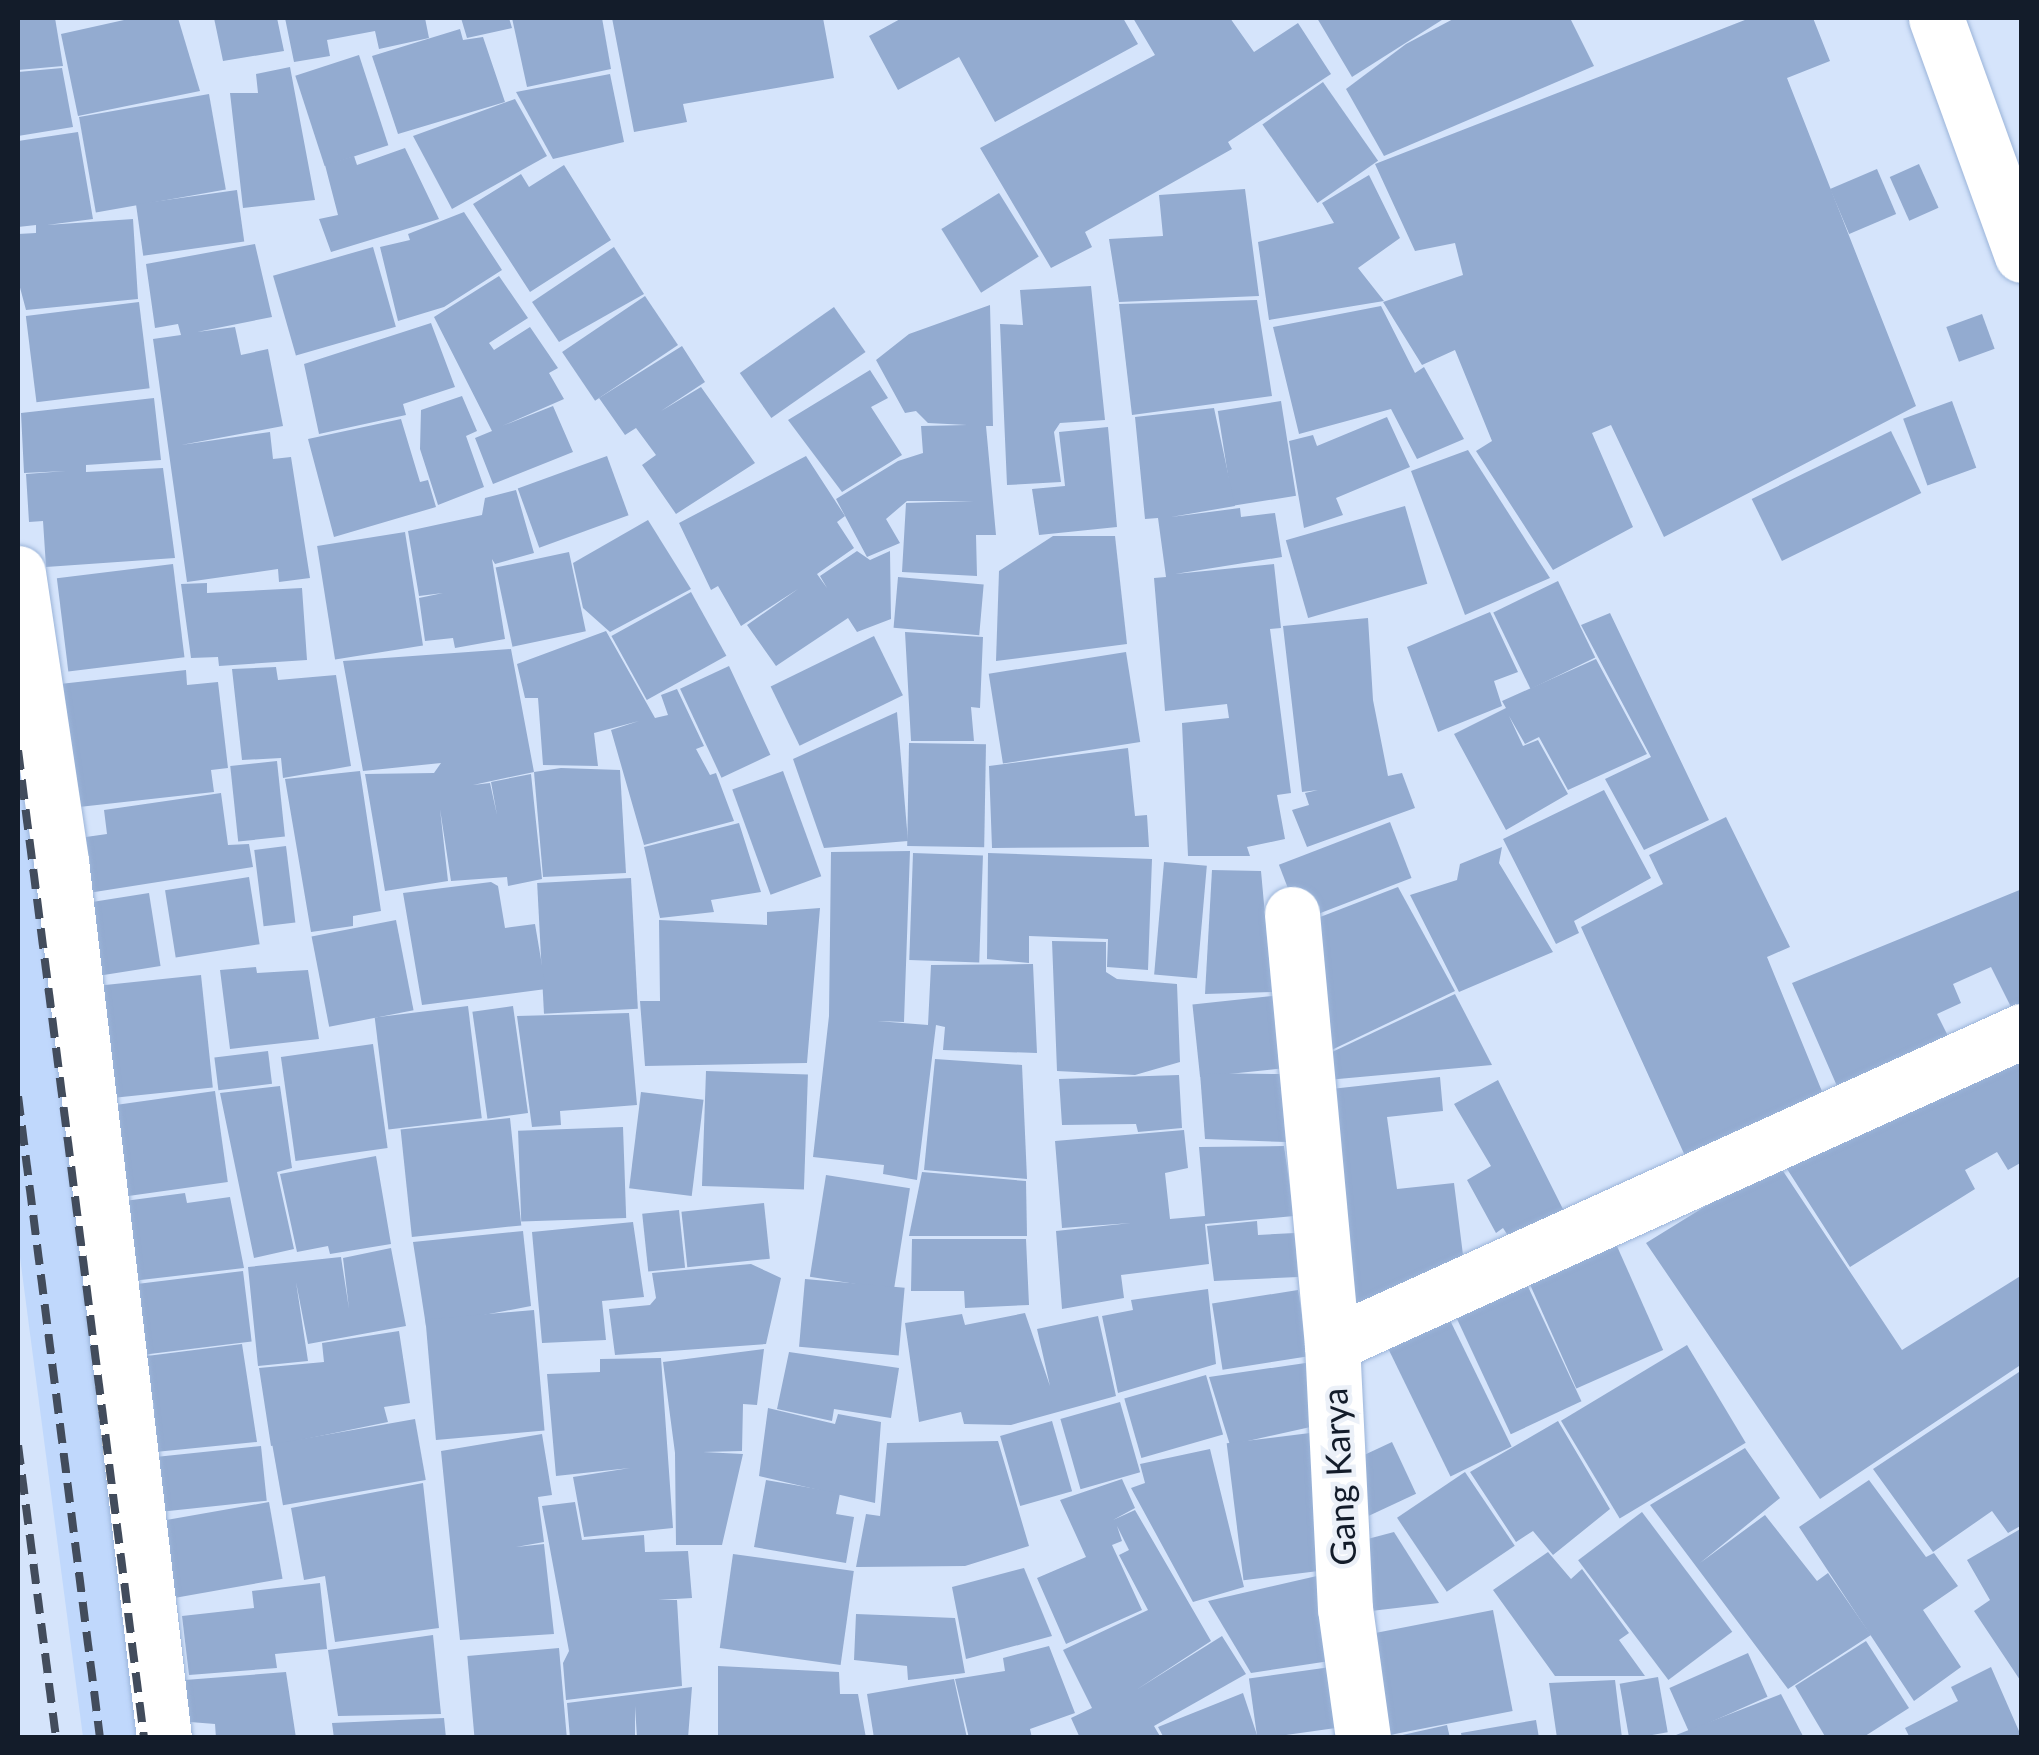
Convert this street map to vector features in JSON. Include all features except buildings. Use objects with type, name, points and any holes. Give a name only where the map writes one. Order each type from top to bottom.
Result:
[{"type":"street","points":[[1936,18],[2006,164],[2022,255]]},
{"type":"street","points":[[18,572],[61,861],[164,1738]]},
{"type":"street","points":[[1292,914],[1332,1344]]},
{"type":"street","name":"Gang Karya","points":[[1363,1738],[1345,1610],[1332,1344],[2022,1032]]},
{"type":"shaded area","points":[[18,641],[159,1737],[83,1737],[18,1242]]},
{"type":"railway","points":[[18,750],[144,1738]]},
{"type":"railway","points":[[18,1096],[100,1738]]},
{"type":"railway","points":[[18,1445],[56,1738]]}]
